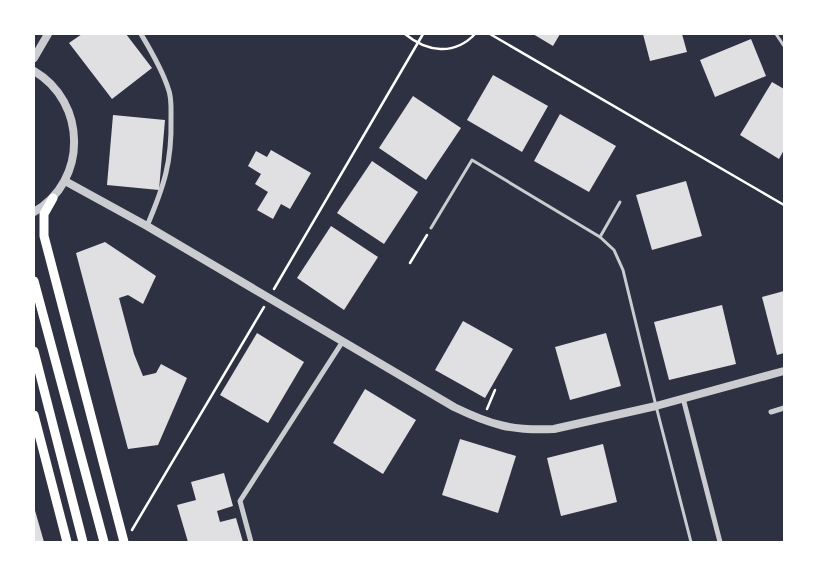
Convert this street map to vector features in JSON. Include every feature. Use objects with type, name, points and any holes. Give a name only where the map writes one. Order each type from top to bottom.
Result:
[{"type":"main road","points":[[53,198],[44,214],[44,236],[124,542]]},
{"type":"main road","points":[[34,281],[104,542]]},
{"type":"main road","points":[[34,351],[83,542]]},
{"type":"main road","points":[[34,415],[67,542]]},
{"type":"street","points":[[34,58],[48,34]]},
{"type":"street","points":[[140,34],[158,63],[169,90],[171,105],[169,164],[162,191],[147,226]]},
{"type":"street","points":[[34,71],[50,83],[59,93],[71,116],[75,143],[71,169],[65,181],[53,198],[34,212]]},
{"type":"street","points":[[65,181],[147,226],[454,407],[478,419],[506,428],[521,430],[554,428],[656,406],[784,371]]},
{"type":"street","points":[[251,542],[240,501],[343,341]]},
{"type":"street","points":[[683,398],[720,542]]},
{"type":"street","points":[[771,412],[784,408]]},
{"type":"lane","points":[[776,34],[784,46]]},
{"type":"lane","points":[[431,228],[472,160],[600,237],[614,250],[623,270],[692,542]]},
{"type":"lane","points":[[600,237],[620,202]]},
{"type":"path","points":[[405,34],[418,43],[431,48],[445,49],[459,46],[475,34]]},
{"type":"path","points":[[490,34],[784,204]]},
{"type":"path","points":[[410,264],[431,228]]},
{"type":"path","points":[[487,409],[495,390]]},
{"type":"building","points":[[82,34],[126,34],[152,68],[112,99],[69,43]]},
{"type":"building","points":[[533,34],[560,34],[553,46]]},
{"type":"building","points":[[643,34],[682,34],[687,52],[650,61]]},
{"type":"building","points":[[751,39],[766,76],[715,97],[700,60]]},
{"type":"building","points":[[493,75],[548,106],[522,152],[467,120]]},
{"type":"building","points":[[772,82],[784,89],[784,150],[779,159],[740,135]]},
{"type":"building","points":[[413,96],[461,128],[426,180],[379,148]]},
{"type":"building","points":[[560,114],[616,146],[589,192],[534,161]]},
{"type":"building","points":[[113,115],[165,120],[159,190],[107,185]]},
{"type":"building","points":[[271,150],[311,173],[290,209],[281,204],[273,219],[257,210],[268,192],[255,184],[261,174],[248,166],[256,151],[267,157]]},
{"type":"building","points":[[372,161],[418,192],[384,244],[337,213]]},
{"type":"building","points":[[686,181],[702,236],[652,250],[636,195]]},
{"type":"building","points":[[331,226],[378,257],[344,310],[297,278]]},
{"type":"building","points":[[105,242],[156,276],[143,304],[128,295],[119,298],[134,354],[143,376],[156,373],[161,364],[187,378],[158,445],[128,449],[76,253]]},
{"type":"building","points":[[784,291],[784,353],[777,355],[762,297]]},
{"type":"building","points":[[722,305],[736,364],[669,380],[654,322]]},
{"type":"building","points":[[463,321],[513,349],[485,398],[435,370]]},
{"type":"building","points":[[257,333],[304,362],[268,423],[220,395]]},
{"type":"building","points":[[606,333],[621,386],[570,400],[555,347]]},
{"type":"building","points":[[365,389],[416,420],[383,474],[333,443]]},
{"type":"building","points":[[460,439],[516,456],[498,513],[442,495]]},
{"type":"building","points":[[603,444],[617,502],[561,516],[547,458]]},
{"type":"building","points":[[224,473],[233,506],[217,511],[220,522],[236,518],[243,542],[188,542],[177,505],[196,500],[191,482]]},
{"type":"building","points":[[34,507],[44,542],[34,542]]}]
